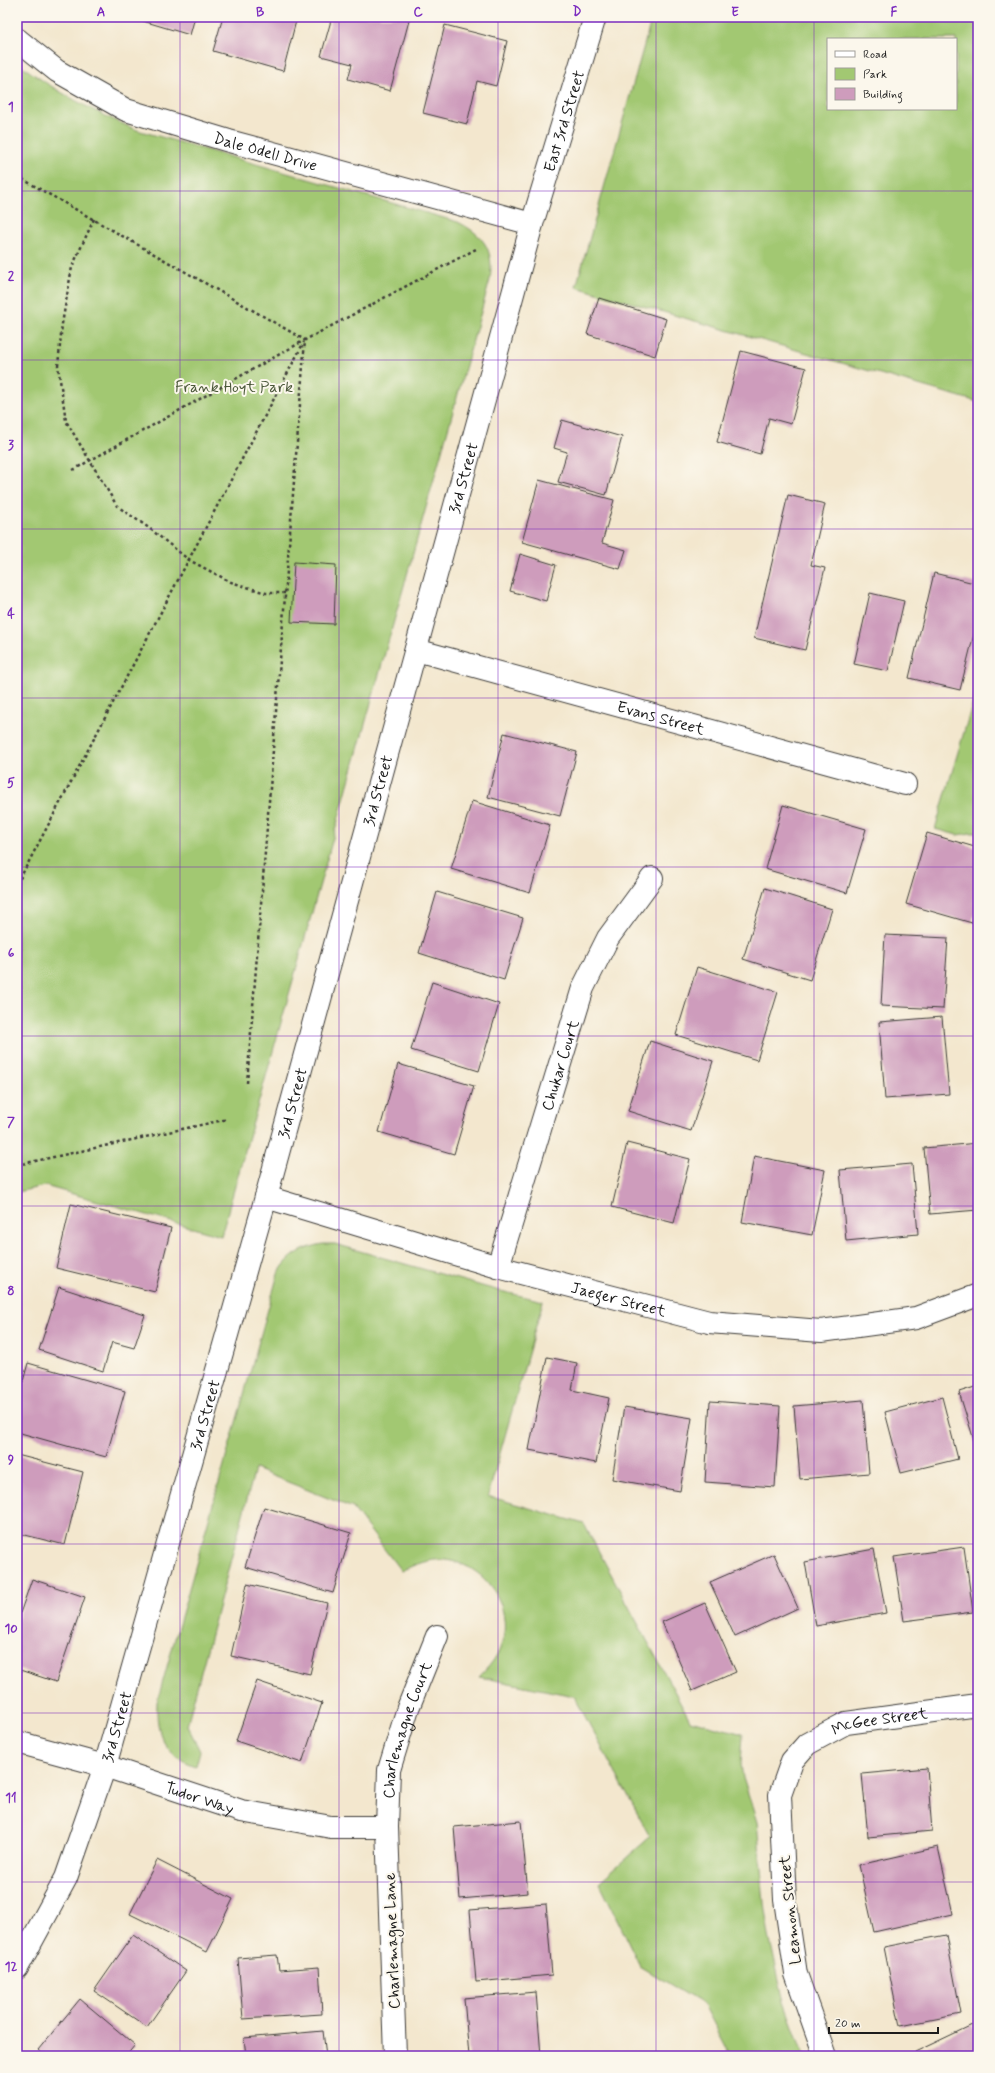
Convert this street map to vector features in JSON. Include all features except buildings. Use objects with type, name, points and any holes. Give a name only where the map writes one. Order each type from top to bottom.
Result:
[{"type":"street","name":"East 3rd Street","points":[[532,224],[594,17]]},
{"type":"street","name":"Dale Odell Drive","points":[[17,39],[57,71],[126,110],[229,141],[532,224]]},
{"type":"street","name":"3rd Street","points":[[17,1968],[66,1878],[105,1766],[266,1197],[532,224]]},
{"type":"street","name":"Evans Street","points":[[416,650],[905,784]]},
{"type":"street","name":"Chukar Court","points":[[498,1267],[583,988],[608,938],[652,878]]},
{"type":"street","name":"Jaeger Street","points":[[266,1197],[498,1267],[709,1322],[821,1331],[916,1318],[978,1295]]},
{"type":"street","name":"Charlemagne Court","points":[[387,1827],[389,1770],[408,1708],[437,1636]]},
{"type":"street","name":"McGee Street","points":[[792,1761],[807,1744],[846,1723],[978,1704]]},
{"type":"street","name":"Tudor Way","points":[[17,1742],[105,1766],[241,1811],[331,1827],[387,1827]]},
{"type":"street","name":"Leamon Street","points":[[792,1761],[780,1795],[785,1900],[796,1974],[825,2056]]},
{"type":"street","name":"Charlemagne Lane","points":[[387,1827],[395,2056]]},
{"type":"path","points":[[17,176],[305,340]]},
{"type":"path","points":[[94,220],[72,267],[62,324],[58,366],[66,421],[117,506],[149,528],[189,560],[231,582],[266,593],[285,594]]},
{"type":"path","points":[[72,470],[305,340],[476,250]]},
{"type":"path","points":[[17,884],[305,340]]},
{"type":"path","points":[[247,1083],[305,340]]},
{"type":"path","points":[[17,1165],[228,1119]]},
{"type":"green space","points":[[652,17],[978,17],[978,402],[576,287]]},
{"type":"green space","name":"Frank Hoyt Park","points":[[17,62],[60,92],[105,116],[137,130],[458,222],[475,233],[486,245],[489,252],[491,269],[490,280],[221,1236],[45,1186],[17,1192]]},
{"type":"green space","points":[[978,685],[978,832],[957,835],[935,829]]},
{"type":"green space","points":[[323,1244],[335,1244],[496,1290],[543,1301],[488,1496],[584,1524],[690,1720],[743,1734],[741,1764],[743,1778],[757,1821],[764,1903],[769,1936],[784,2002],[804,2056],[731,2056],[704,2005],[640,1966],[599,1882],[650,1837],[574,1696],[479,1677],[498,1653],[503,1638],[504,1622],[502,1607],[496,1593],[475,1571],[461,1564],[445,1560],[428,1561],[401,1571],[353,1508],[255,1469],[187,1725],[200,1751],[196,1766],[176,1756],[164,1742],[158,1724],[157,1702],[278,1274],[282,1267],[297,1253]]}]
